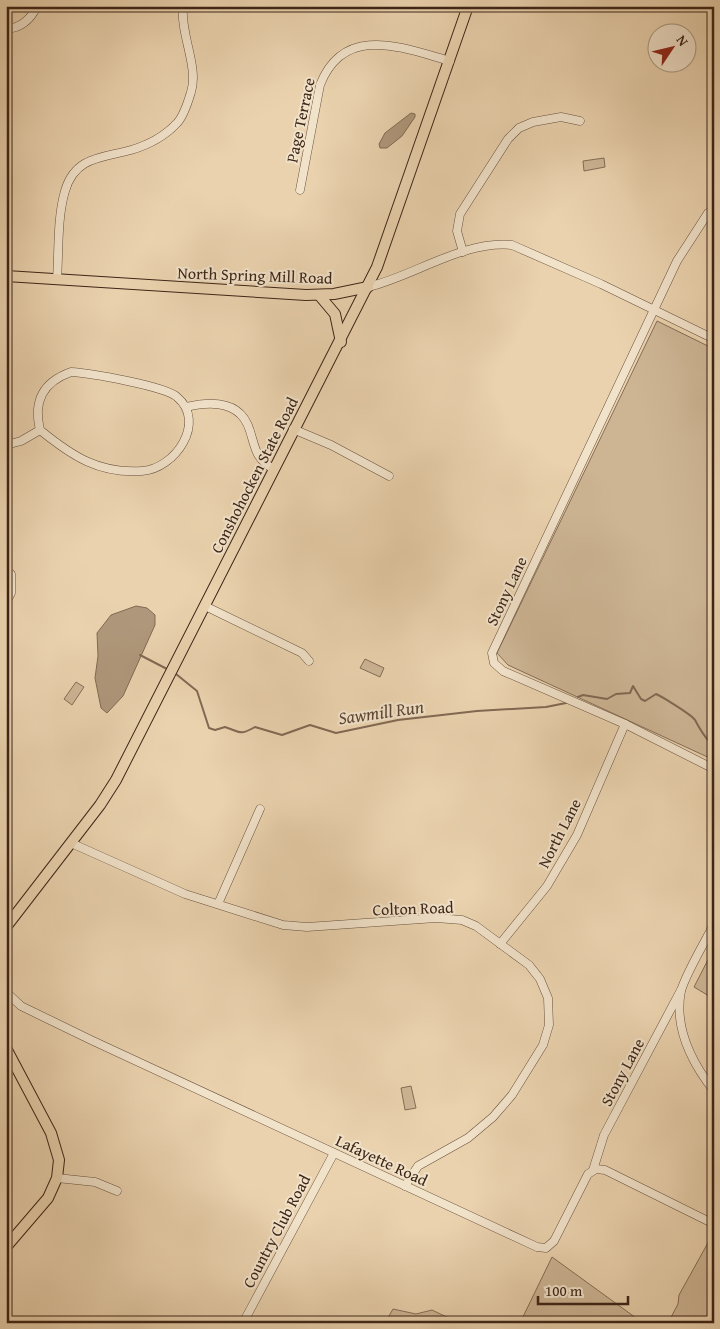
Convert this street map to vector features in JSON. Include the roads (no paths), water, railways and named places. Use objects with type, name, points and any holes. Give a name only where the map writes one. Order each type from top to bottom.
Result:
[{"type":"main road","name":"Conshohocken State Road","points":[[6,927],[71,843],[116,780],[293,429],[341,343],[378,267],[468,6]]},
{"type":"main road","name":"North Spring Mill Road","points":[[6,276],[319,295],[368,287]]},
{"type":"main road","points":[[319,295],[335,314],[341,343]]},
{"type":"main road","points":[[6,1048],[55,1141],[60,1160],[57,1178],[43,1205],[6,1247]]},
{"type":"street","points":[[6,29],[22,25],[34,14],[37,6]]},
{"type":"street","points":[[57,279],[62,208],[65,191],[71,177],[82,165],[97,156],[131,150],[150,143],[165,134],[179,122],[192,91],[194,75],[182,22],[183,6]]},
{"type":"street","name":"Page Terrace","points":[[300,190],[320,85],[334,62],[358,47],[379,43],[450,61]]},
{"type":"street","points":[[464,252],[457,231],[460,214],[466,200],[508,139],[519,128],[533,122],[561,117],[580,121]]},
{"type":"street","points":[[655,310],[684,248],[708,213]]},
{"type":"street","name":"North Spring Mill Road","points":[[368,287],[392,281],[464,252],[490,245],[519,247],[714,339]]},
{"type":"street","name":"Stony Lane","points":[[655,310],[492,653],[494,663],[503,671],[624,724],[714,770]]},
{"type":"street","points":[[71,372],[91,373],[110,379],[164,389],[177,396],[186,406],[188,420],[183,444],[169,462],[151,470],[104,468],[81,460],[40,430],[37,417],[46,387],[54,380],[71,372]]},
{"type":"street","points":[[186,406],[212,402],[233,408],[247,423],[258,457],[273,469]]},
{"type":"street","points":[[293,429],[331,445],[390,476]]},
{"type":"street","points":[[6,445],[21,441],[40,430]]},
{"type":"street","points":[[6,570],[11,574],[12,592],[6,603]]},
{"type":"street","points":[[204,606],[302,654],[309,661]]},
{"type":"street","name":"North Lane","points":[[500,944],[548,886],[577,835],[624,724]]},
{"type":"street","points":[[218,904],[260,809]]},
{"type":"street","name":"Colton Road","points":[[71,843],[168,887],[271,922],[295,926],[454,918],[469,923],[529,965],[544,988],[550,1011],[546,1036],[512,1095],[493,1117],[461,1143],[418,1166],[405,1186]]},
{"type":"street","name":"Stony Lane","points":[[593,1170],[604,1135],[682,990],[714,924]]},
{"type":"street","name":"Stony Lane","points":[[682,990],[680,1020],[688,1048],[696,1067],[714,1091]]},
{"type":"street","name":"Lafayette Road","points":[[6,992],[21,1006],[537,1247],[546,1248],[554,1241],[588,1174],[593,1170]]},
{"type":"street","name":"Country Club Road","points":[[242,1323],[334,1153]]},
{"type":"street","points":[[593,1170],[605,1170],[714,1224]]},
{"type":"street","points":[[57,1178],[95,1182],[117,1191]]},
{"type":"waterway","name":"Sawmill Run","points":[[140,655],[167,669]]},
{"type":"waterway","name":"Sawmill Run","points":[[176,674],[197,691],[209,728],[215,730],[225,727],[240,732],[246,732],[255,727],[282,735],[310,725],[336,733],[398,720],[477,711],[546,707],[566,703]]},
{"type":"waterway","name":"Sawmill Run","points":[[578,697],[583,695],[607,699],[616,694],[630,693],[633,686],[641,699],[645,701],[656,694],[695,720],[708,740],[714,738]]}]
